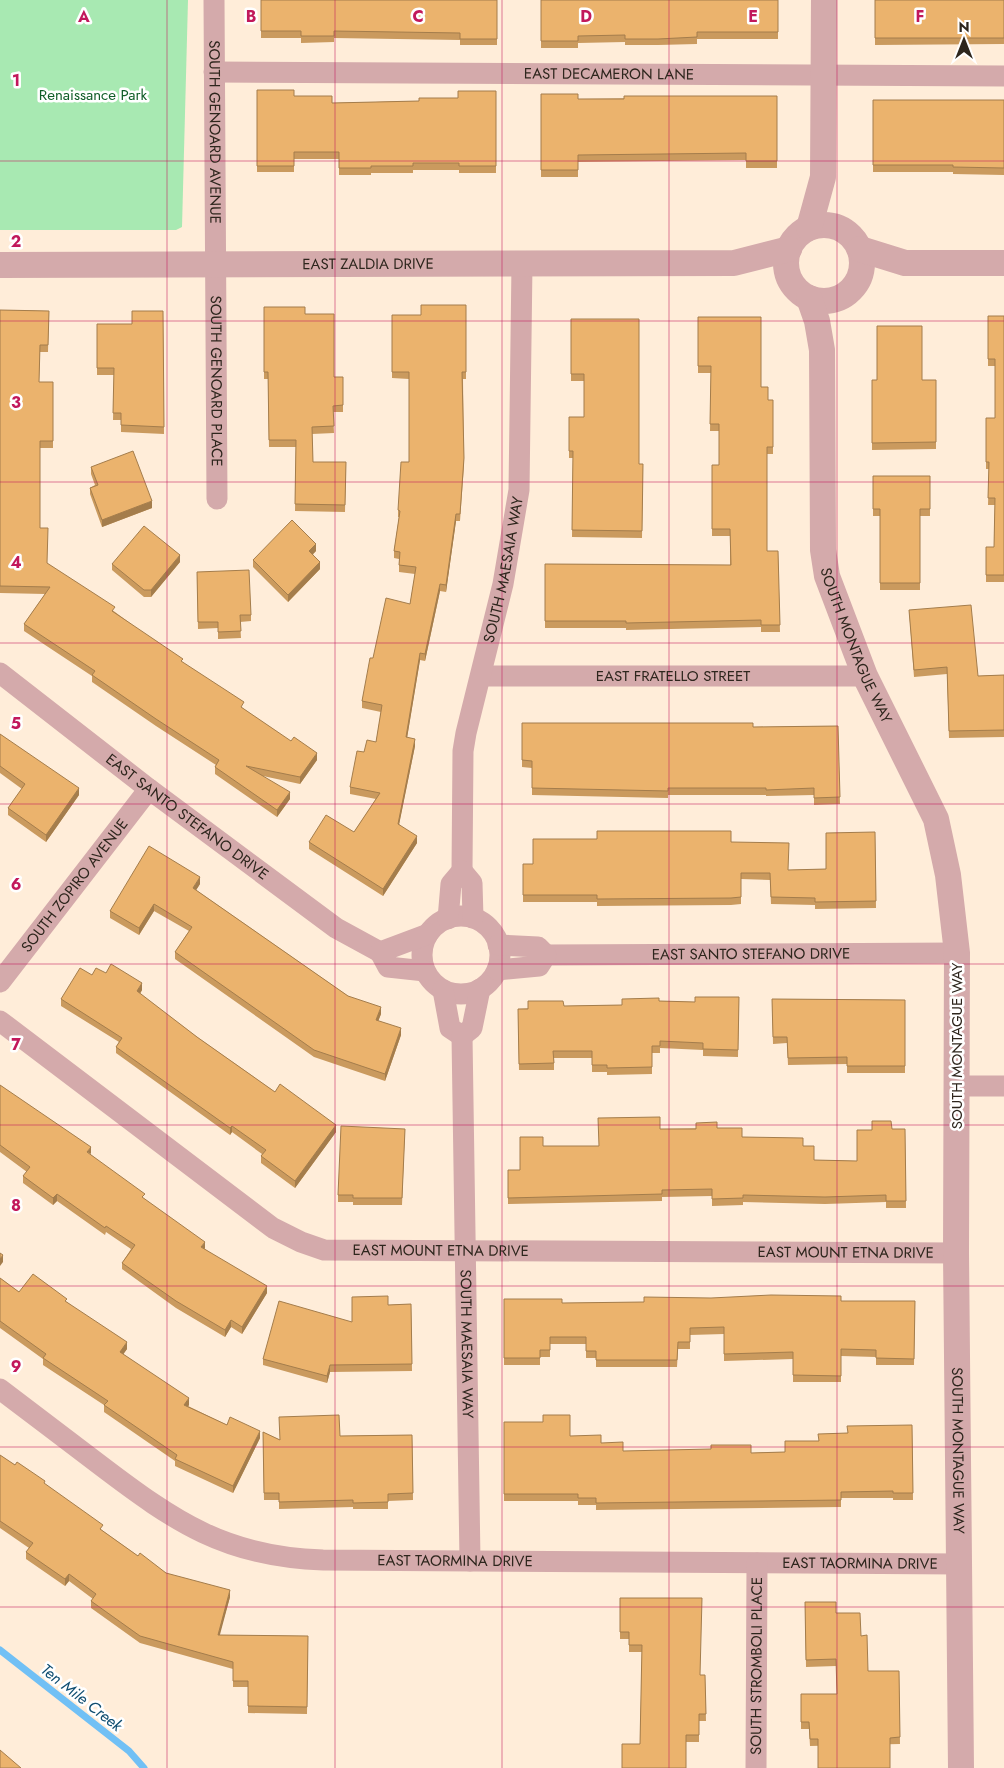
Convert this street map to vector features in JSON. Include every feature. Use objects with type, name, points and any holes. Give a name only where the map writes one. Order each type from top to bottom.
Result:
[{"type":"street","name":"SOUTH GENOARD AVENUE","points":[[214,0],[215,265]]},
{"type":"street","points":[[809,228],[823,177],[824,0]]},
{"type":"street","name":"EAST DECAMERON LANE","points":[[214,72],[1004,76]]},
{"type":"street","points":[[823,177],[838,228]]},
{"type":"street","points":[[824,225],[838,228],[851,236],[860,248],[863,263],[860,278],[851,291],[838,299],[824,302],[809,298],[797,290],[789,277],[786,262],[789,248],[797,236],[809,228],[824,225]]},
{"type":"street","name":"EAST ZALDIA DRIVE","points":[[0,265],[734,262],[789,248]]},
{"type":"street","points":[[860,248],[905,263],[1004,263]]},
{"type":"street","name":"EAST ZALDIA DRIVE","points":[[734,262],[789,277]]},
{"type":"street","points":[[860,278],[905,263]]},
{"type":"street","name":"SOUTH MAESAIA WAY","points":[[448,919],[451,884],[462,871],[463,751],[503,584],[519,490],[522,264]]},
{"type":"street","name":"SOUTH GENOARD PLACE","points":[[215,265],[217,499]]},
{"type":"street","name":"SOUTH MONTAGUE WAY","points":[[809,298],[817,321],[822,350],[823,550],[830,584],[865,676],[936,819],[948,875],[957,953],[956,1253],[961,1768]]},
{"type":"street","name":"SOUTH MONTAGUE WAY","points":[[822,350],[829,321],[838,299]]},
{"type":"street","name":"EAST SANTO STEFANO DRIVE","points":[[0,673],[148,789],[336,928],[380,952],[388,967],[425,971]]},
{"type":"street","name":"EAST FRATELLO STREET","points":[[481,676],[865,676]]},
{"type":"street","name":"SOUTH ZOPIRO AVENUE","points":[[0,982],[148,789]]},
{"type":"street","name":"SOUTH MAESAIA WAY","points":[[462,871],[472,883],[473,918]]},
{"type":"street","points":[[460,916],[473,918],[484,924],[493,933],[498,945],[500,958],[497,970],[490,981],[480,989],[461,994],[442,990],[432,982],[425,971],[422,959],[423,946],[428,934],[437,925],[448,919],[460,916]]},
{"type":"street","points":[[380,952],[428,934]]},
{"type":"street","name":"EAST SANTO STEFANO DRIVE","points":[[498,945],[538,947],[546,955],[957,953]]},
{"type":"street","points":[[497,970],[539,966],[546,955]]},
{"type":"street","points":[[442,990],[450,1028],[462,1036],[472,1028],[480,989]]},
{"type":"street","name":"EAST MOUNT ETNA DRIVE","points":[[0,1021],[273,1228],[300,1242],[324,1250],[956,1253]]},
{"type":"street","name":"SOUTH MAESAIA WAY","points":[[462,1036],[470,1561]]},
{"type":"street","points":[[957,1086],[1004,1086]]},
{"type":"street","name":"EAST TAORMINA DRIVE","points":[[0,1389],[151,1504],[180,1522],[230,1545],[263,1554],[292,1559],[960,1564]]},
{"type":"street","name":"SOUTH STROMBOLI PLACE","points":[[756,1768],[757,1563]]},
{"type":"green space","name":"Renaissance Park","points":[[0,0],[188,0],[182,227],[176,230],[0,230]]},
{"type":"building","points":[[261,0],[497,0],[497,39],[460,39],[460,33],[334,31],[334,36],[301,36],[301,31],[261,31]]},
{"type":"building","points":[[541,0],[778,0],[778,32],[697,32],[697,37],[658,39],[625,39],[625,35],[578,36],[578,41],[541,41]]},
{"type":"building","points":[[875,0],[1004,0],[1004,38],[875,38]]},
{"type":"building","points":[[257,90],[294,90],[294,96],[332,96],[332,103],[419,101],[419,98],[458,98],[458,91],[496,91],[496,166],[459,166],[459,163],[413,163],[413,166],[339,168],[339,152],[294,152],[294,166],[257,166]]},
{"type":"building","points":[[541,94],[578,94],[578,99],[624,99],[624,96],[777,96],[777,161],[746,161],[746,153],[578,155],[578,170],[541,170]]},
{"type":"building","points":[[873,100],[1004,100],[1004,168],[953,167],[953,165],[873,165]]},
{"type":"building","points":[[421,305],[466,305],[466,372],[462,372],[464,458],[460,514],[456,514],[446,585],[440,584],[425,654],[420,653],[406,737],[415,739],[398,824],[417,836],[383,889],[309,842],[326,815],[354,832],[380,793],[350,787],[357,751],[364,752],[367,740],[376,742],[382,705],[362,701],[370,658],[373,658],[386,598],[410,604],[416,567],[399,565],[400,552],[394,551],[400,511],[398,510],[401,462],[409,462],[409,372],[392,372],[392,315],[421,315]]},
{"type":"building","points":[[264,307],[305,307],[305,314],[334,314],[334,377],[343,377],[343,405],[333,406],[334,426],[312,427],[313,462],[346,462],[345,505],[295,504],[296,440],[269,440],[268,372],[264,372]]},
{"type":"building","points":[[0,310],[49,311],[48,345],[40,345],[39,382],[53,382],[53,441],[40,441],[40,528],[48,528],[47,563],[115,607],[112,611],[183,659],[181,661],[244,702],[241,707],[291,741],[294,737],[317,753],[300,777],[246,766],[290,792],[277,810],[215,767],[219,760],[92,675],[95,671],[24,624],[50,587],[0,586]]},
{"type":"building","points":[[132,311],[163,311],[164,427],[121,425],[121,413],[113,413],[114,368],[97,368],[97,324],[132,324]]},
{"type":"building","points":[[988,316],[1004,316],[1004,575],[986,575],[986,547],[994,547],[995,498],[988,498],[989,462],[986,462],[986,418],[995,418],[995,359],[988,359]]},
{"type":"building","points":[[698,317],[761,317],[761,387],[768,387],[768,400],[773,400],[773,447],[767,447],[767,551],[778,551],[780,625],[761,625],[761,620],[626,623],[626,621],[545,621],[545,564],[731,565],[730,529],[712,529],[712,465],[719,465],[719,424],[710,424],[711,366],[698,366]]},
{"type":"building","points":[[571,319],[639,319],[639,464],[643,464],[642,531],[572,530],[573,451],[569,451],[569,417],[584,417],[584,374],[571,374]]},
{"type":"building","points":[[877,326],[922,326],[922,380],[936,380],[936,442],[872,443],[872,380],[877,380]]},
{"type":"building","points":[[133,451],[152,501],[102,520],[90,488],[98,485],[91,467]]},
{"type":"building","points":[[873,476],[930,476],[930,509],[920,509],[920,583],[880,583],[880,509],[873,509]]},
{"type":"building","points":[[292,520],[316,544],[309,551],[320,562],[288,595],[253,560]]},
{"type":"building","points":[[144,526],[180,555],[151,590],[144,590],[112,564]]},
{"type":"building","points":[[249,570],[251,615],[240,615],[241,631],[218,632],[218,622],[198,622],[197,572]]},
{"type":"building","points":[[971,605],[978,676],[1004,675],[1004,730],[949,731],[947,667],[914,670],[909,610]]},
{"type":"building","points":[[522,723],[753,723],[753,727],[838,726],[840,797],[814,798],[814,788],[766,790],[766,788],[668,788],[668,791],[532,788],[532,761],[522,760]]},
{"type":"building","points":[[0,734],[79,788],[46,835],[8,808],[25,784],[0,766]]},
{"type":"building","points":[[597,831],[731,831],[731,842],[789,843],[788,870],[826,869],[826,833],[875,832],[876,901],[815,902],[815,898],[771,897],[770,873],[741,873],[741,897],[731,898],[597,899],[597,895],[523,895],[523,864],[533,864],[533,839],[597,839]]},
{"type":"building","points":[[149,846],[200,877],[193,888],[348,996],[381,1007],[376,1020],[401,1028],[385,1074],[314,1050],[175,952],[192,927],[154,904],[139,928],[110,911]]},
{"type":"building","points":[[111,964],[142,983],[137,991],[197,1037],[275,1092],[280,1084],[336,1125],[295,1181],[261,1156],[266,1150],[232,1126],[230,1128],[116,1047],[122,1038],[61,999],[80,968],[92,975],[96,968],[106,973]]},
{"type":"building","points":[[695,997],[739,997],[738,1050],[703,1049],[703,1043],[660,1041],[660,1046],[652,1046],[652,1067],[607,1068],[607,1065],[592,1065],[592,1051],[553,1051],[554,1063],[519,1064],[518,1009],[528,1009],[528,1001],[563,1001],[564,1006],[622,1005],[622,999],[659,998],[659,1001],[695,1002]]},
{"type":"building","points":[[772,999],[905,1000],[905,1066],[847,1066],[847,1057],[788,1058],[787,1037],[773,1037]]},
{"type":"building","points":[[0,1085],[91,1147],[87,1152],[145,1194],[142,1197],[205,1242],[201,1247],[267,1286],[242,1327],[231,1320],[225,1330],[176,1301],[122,1263],[135,1245],[106,1226],[105,1228],[57,1194],[53,1198],[23,1176],[30,1167],[0,1145]]},
{"type":"building","points":[[660,1117],[660,1129],[696,1129],[696,1123],[717,1122],[717,1128],[742,1128],[742,1137],[803,1138],[803,1146],[814,1146],[814,1160],[857,1161],[857,1130],[872,1130],[872,1121],[891,1121],[892,1129],[905,1129],[906,1201],[886,1201],[886,1195],[825,1197],[743,1195],[743,1198],[712,1199],[712,1189],[662,1190],[662,1194],[508,1198],[508,1170],[520,1170],[520,1137],[543,1137],[543,1146],[599,1146],[598,1118]]},
{"type":"building","points":[[341,1126],[405,1129],[402,1198],[353,1198],[353,1195],[338,1195]]},
{"type":"building","points":[[33,1274],[67,1299],[65,1301],[127,1342],[120,1352],[189,1398],[184,1405],[227,1425],[230,1417],[260,1431],[233,1486],[175,1459],[177,1455],[104,1405],[108,1401],[43,1358],[46,1354],[0,1321],[0,1278],[19,1292]]},
{"type":"building","points":[[771,1295],[841,1296],[841,1301],[915,1301],[914,1359],[876,1358],[876,1350],[841,1349],[841,1376],[793,1375],[793,1352],[724,1354],[724,1327],[690,1328],[690,1342],[678,1342],[677,1360],[596,1360],[596,1351],[586,1351],[586,1337],[550,1337],[550,1350],[540,1350],[540,1358],[504,1358],[504,1299],[562,1299],[562,1303],[644,1302],[644,1297],[711,1298]]},
{"type":"building","points":[[388,1296],[388,1305],[411,1304],[412,1364],[330,1365],[327,1376],[263,1359],[279,1301],[352,1322],[352,1297]]},
{"type":"building","points":[[339,1415],[340,1436],[412,1435],[413,1493],[388,1494],[388,1502],[353,1503],[353,1500],[279,1502],[279,1493],[264,1493],[263,1432],[280,1440],[279,1417]]},
{"type":"building","points":[[543,1415],[570,1415],[570,1436],[601,1435],[601,1443],[623,1442],[623,1451],[711,1449],[711,1445],[751,1445],[751,1453],[785,1452],[785,1441],[819,1441],[818,1434],[848,1433],[847,1426],[912,1425],[913,1493],[893,1493],[893,1491],[841,1492],[841,1500],[596,1503],[596,1498],[578,1498],[578,1494],[504,1494],[504,1422],[543,1422]]},
{"type":"building","points":[[0,1455],[15,1465],[17,1462],[45,1481],[44,1483],[103,1525],[100,1529],[138,1556],[140,1553],[166,1573],[230,1590],[218,1635],[308,1636],[307,1707],[248,1706],[248,1681],[233,1681],[233,1662],[140,1636],[91,1601],[96,1594],[69,1574],[65,1579],[26,1552],[33,1543],[0,1521]]},
{"type":"building","points":[[620,1598],[702,1598],[700,1675],[705,1675],[706,1714],[699,1714],[699,1735],[686,1735],[686,1768],[622,1768],[622,1744],[640,1744],[642,1645],[629,1645],[629,1632],[620,1632]]},
{"type":"building","points":[[805,1602],[836,1602],[836,1613],[860,1613],[861,1636],[867,1635],[868,1671],[899,1671],[900,1737],[890,1738],[890,1768],[818,1768],[818,1739],[810,1739],[809,1722],[801,1722],[801,1694],[837,1694],[836,1659],[806,1660]]},
{"type":"building","points":[[0,1750],[21,1768],[0,1768]]},
{"type":"waterway","name":"Ten Mile Creek","points":[[0,1650],[129,1751],[144,1768]]}]
